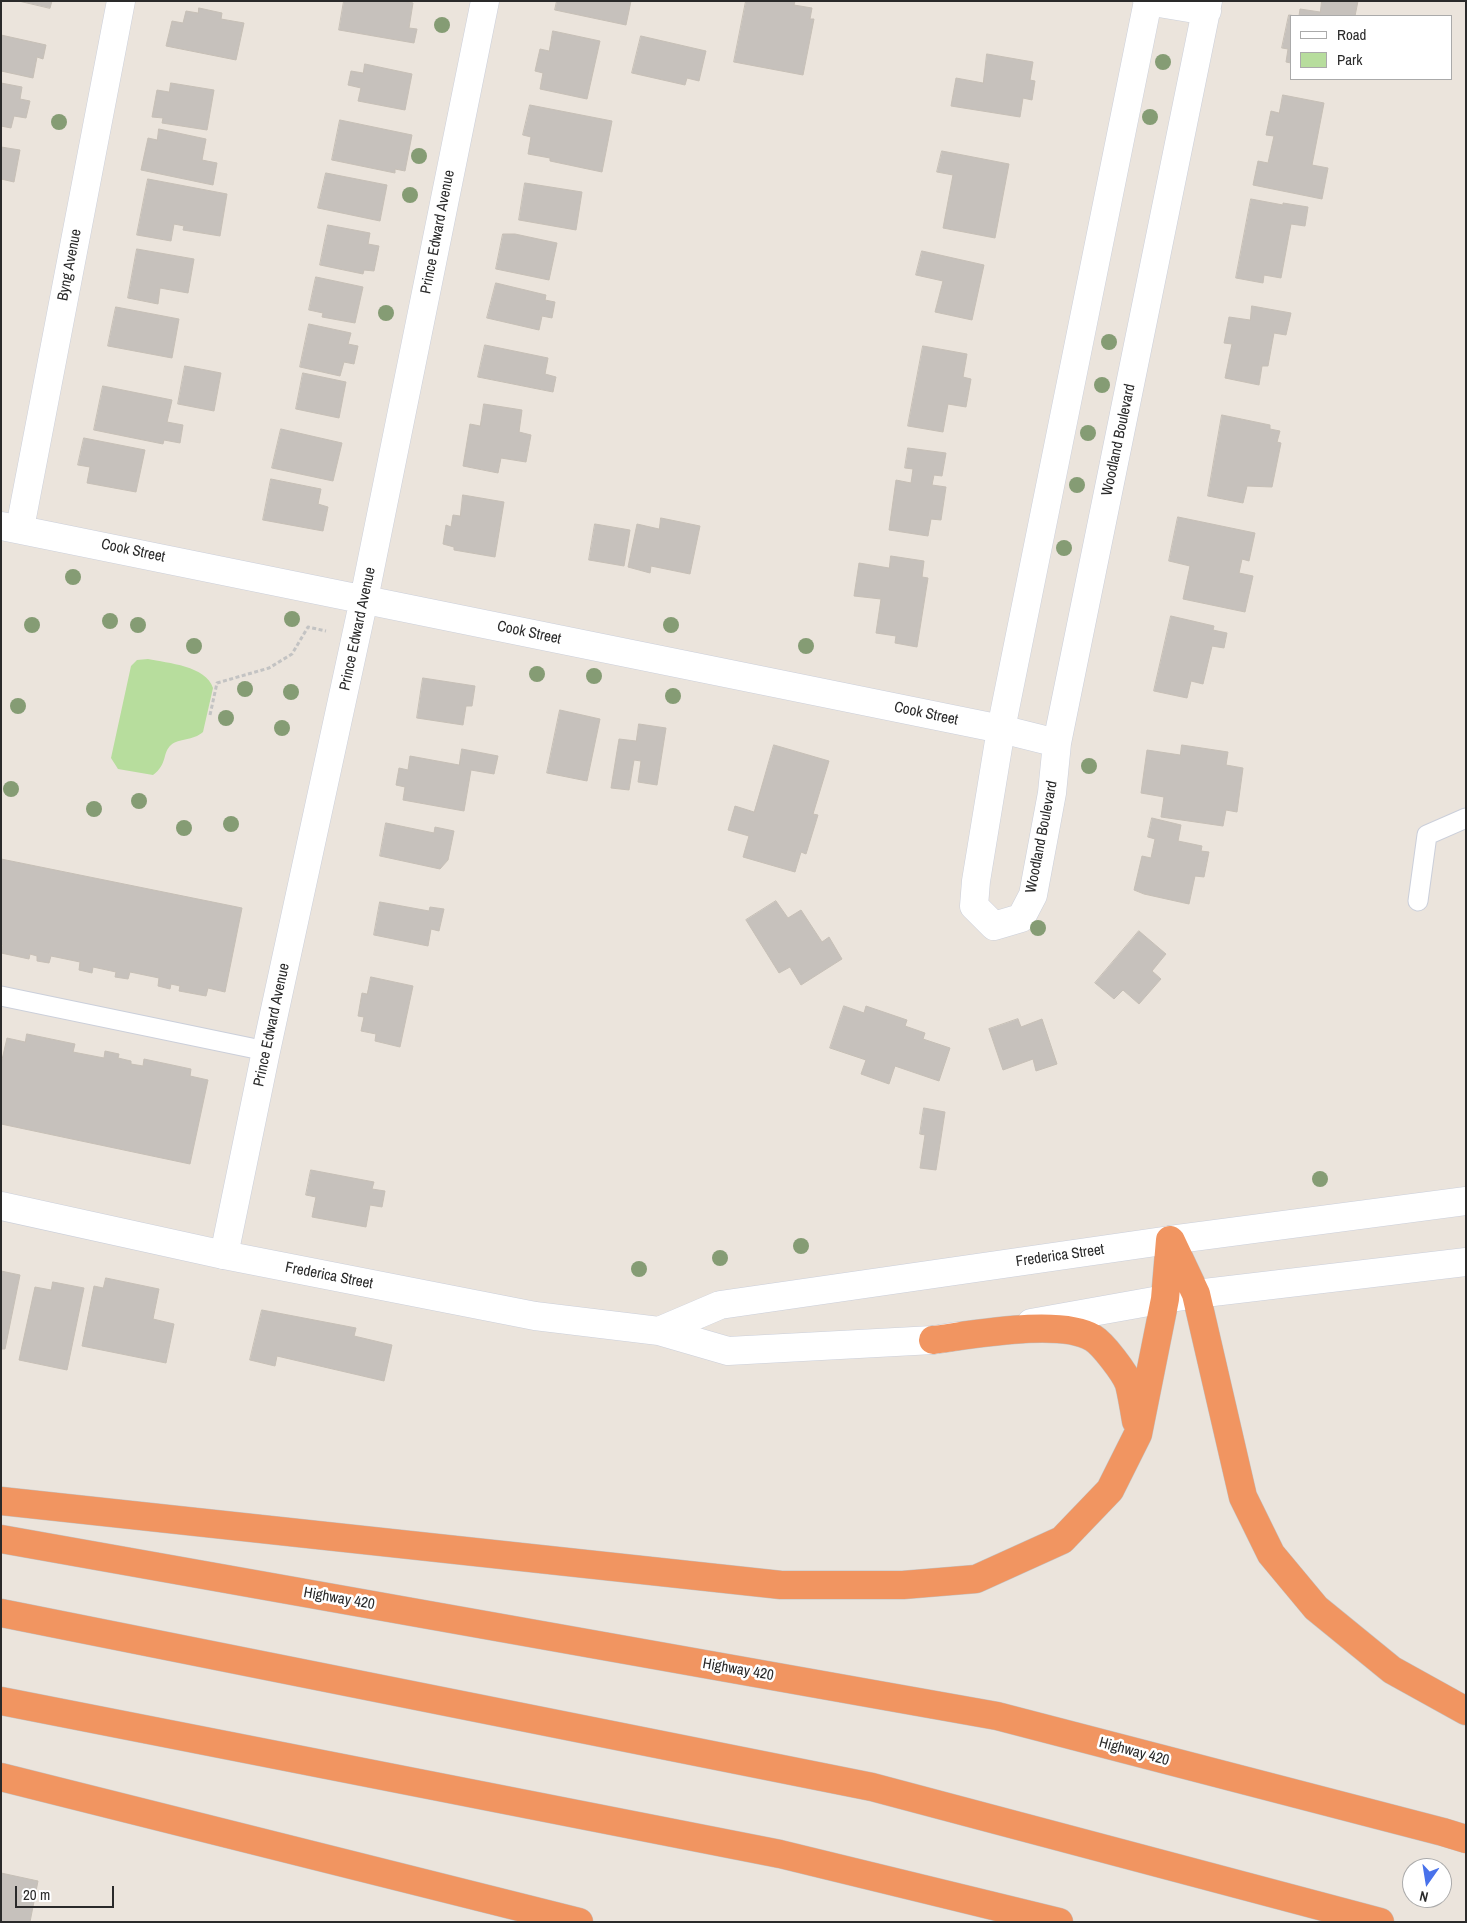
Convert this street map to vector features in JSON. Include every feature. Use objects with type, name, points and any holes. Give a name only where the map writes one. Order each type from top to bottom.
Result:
[{"type":"highway","points":[[1170,1240],[1196,1294],[1243,1497],[1271,1554],[1316,1608],[1392,1670],[1466,1711]]},
{"type":"highway","points":[[1,1501],[781,1585],[903,1585],[976,1579],[1062,1540],[1110,1490],[1138,1434],[1165,1299],[1170,1240]]},
{"type":"highway","points":[[933,1340],[1036,1328],[1069,1330],[1094,1338],[1128,1381],[1138,1434]]},
{"type":"highway","name":"Highway 420","points":[[1,1539],[997,1716],[1443,1832],[1466,1840]]},
{"type":"highway","points":[[1,1614],[872,1787],[1380,1922]]},
{"type":"highway","points":[[1,1701],[780,1854],[1059,1922]]},
{"type":"highway","points":[[1,1777],[579,1922]]},
{"type":"street","name":"Byng Avenue","points":[[10,527],[121,1]]},
{"type":"street","name":"Prince Edward Avenue","points":[[224,1255],[266,1051],[364,599],[485,1]]},
{"type":"street","points":[[1148,1],[1208,6]]},
{"type":"street","name":"Woodland Boulevard","points":[[1148,1],[1001,730],[976,881],[974,906],[994,926],[1021,918],[1033,895],[1052,793],[1057,743],[1208,6]]},
{"type":"street","name":"Cook Street","points":[[10,527],[1057,743]]},
{"type":"street","name":"Frederica Street","points":[[659,1330],[720,1304],[1170,1240],[1466,1201]]},
{"type":"street","name":"Frederica Street","points":[[1,1206],[224,1255],[534,1316],[659,1330],[728,1351],[933,1340],[1196,1294],[1466,1262]]},
{"type":"lane","points":[[1418,901],[1427,835],[1466,818]]},
{"type":"lane","points":[[1,996],[266,1051]]},
{"type":"path","points":[[210,715],[218,683],[269,668],[292,654],[308,627],[356,636]]},
{"type":"green space","points":[[148,659],[176,664],[195,670],[209,681],[213,688],[203,732],[195,737],[178,741],[171,745],[166,752],[161,767],[153,775],[118,769],[111,758],[131,666],[137,660]]},
{"type":"building","points":[[19,1],[52,1],[50,8]]},
{"type":"building","points":[[344,1],[404,1],[413,3],[409,28],[417,29],[414,43],[339,30]]},
{"type":"building","points":[[557,1],[631,1],[626,25],[555,10]]},
{"type":"building","points":[[746,1],[795,1],[794,5],[812,8],[810,19],[814,19],[803,75],[734,62]]},
{"type":"building","points":[[1322,1],[1358,1],[1355,15],[1299,15],[1300,9],[1320,12]]},
{"type":"building","points":[[199,8],[222,13],[221,19],[244,23],[236,60],[166,46],[172,21],[183,23],[186,11],[198,13]]},
{"type":"building","points":[[1290,15],[1290,63],[1286,62],[1288,49],[1282,48]]},
{"type":"building","points":[[553,31],[600,41],[587,99],[540,89],[543,73],[535,71],[540,49],[549,51]]},
{"type":"building","points":[[1,35],[46,45],[43,59],[37,57],[33,78],[1,71]]},
{"type":"building","points":[[641,36],[706,51],[699,81],[687,78],[685,85],[632,73]]},
{"type":"building","points":[[987,54],[1033,62],[1030,80],[1035,81],[1032,100],[1023,98],[1020,117],[951,106],[956,78],[983,83]]},
{"type":"building","points":[[365,64],[412,74],[405,110],[358,101],[361,88],[348,85],[351,71],[363,73]]},
{"type":"building","points":[[1,83],[22,87],[20,99],[30,101],[26,118],[14,116],[11,128],[1,126]]},
{"type":"building","points":[[171,83],[214,90],[207,130],[162,123],[163,118],[152,117],[157,90],[169,92]]},
{"type":"building","points":[[1283,95],[1324,103],[1312,165],[1328,168],[1322,199],[1253,185],[1258,161],[1268,163],[1274,136],[1266,135],[1271,111],[1279,113]]},
{"type":"building","points":[[530,105],[612,121],[602,172],[550,161],[550,158],[528,154],[531,137],[523,135]]},
{"type":"building","points":[[340,120],[412,135],[405,171],[395,169],[395,173],[332,160]]},
{"type":"building","points":[[159,129],[206,139],[202,160],[217,163],[213,185],[141,170],[148,138],[157,140]]},
{"type":"building","points":[[1,147],[20,150],[14,182],[1,179]]},
{"type":"building","points":[[942,151],[1009,164],[995,238],[943,228],[953,175],[937,172]]},
{"type":"building","points":[[326,173],[387,185],[380,221],[318,208]]},
{"type":"building","points":[[148,179],[227,194],[220,236],[183,230],[184,226],[174,224],[171,241],[137,235]]},
{"type":"building","points":[[525,183],[582,192],[576,230],[519,220]]},
{"type":"building","points":[[1251,199],[1308,207],[1305,226],[1291,224],[1281,278],[1264,275],[1263,283],[1236,278]]},
{"type":"building","points":[[328,225],[370,233],[368,244],[379,246],[374,271],[364,270],[363,274],[320,265]]},
{"type":"building","points":[[503,234],[515,234],[557,243],[549,280],[496,269]]},
{"type":"building","points":[[137,249],[194,259],[188,293],[160,288],[158,304],[128,298]]},
{"type":"building","points":[[922,251],[984,265],[972,320],[935,312],[943,281],[916,275]]},
{"type":"building","points":[[316,277],[363,287],[355,323],[322,317],[323,313],[309,310]]},
{"type":"building","points":[[496,283],[546,295],[545,300],[555,302],[552,318],[542,316],[539,330],[487,318]]},
{"type":"building","points":[[1252,306],[1291,313],[1286,335],[1274,333],[1268,366],[1262,366],[1259,385],[1225,378],[1232,344],[1224,343],[1229,317],[1250,320]]},
{"type":"building","points":[[116,307],[179,319],[172,358],[108,346]]},
{"type":"building","points":[[309,324],[351,333],[348,344],[358,346],[354,364],[344,362],[340,376],[300,367]]},
{"type":"building","points":[[485,345],[548,358],[545,374],[556,377],[553,392],[478,377]]},
{"type":"building","points":[[923,346],[967,354],[963,377],[971,379],[966,407],[948,404],[943,432],[908,426]]},
{"type":"building","points":[[185,366],[221,373],[214,411],[178,404]]},
{"type":"building","points":[[303,373],[346,382],[339,418],[296,409]]},
{"type":"building","points":[[103,386],[172,400],[167,422],[183,425],[180,443],[164,440],[163,444],[94,430]]},
{"type":"building","points":[[484,404],[522,410],[519,432],[531,435],[526,462],[501,458],[498,473],[463,466],[470,424],[480,426]]},
{"type":"building","points":[[1222,415],[1270,425],[1270,429],[1280,431],[1277,442],[1281,443],[1272,487],[1247,486],[1243,503],[1208,496]]},
{"type":"building","points":[[281,429],[342,443],[333,481],[272,468]]},
{"type":"building","points":[[84,438],[145,450],[136,492],[87,483],[90,467],[78,465]]},
{"type":"building","points":[[908,448],[946,453],[942,476],[934,475],[932,485],[946,487],[941,520],[931,519],[928,536],[889,530],[896,480],[911,483],[913,469],[905,468]]},
{"type":"building","points":[[271,479],[321,489],[318,504],[328,507],[323,531],[263,520]]},
{"type":"building","points":[[463,495],[504,502],[495,557],[454,550],[454,547],[443,544],[446,525],[451,527],[453,515],[460,516]]},
{"type":"building","points":[[1178,517],[1255,533],[1249,561],[1242,559],[1239,573],[1253,576],[1245,612],[1183,599],[1190,566],[1169,561]]},
{"type":"building","points":[[661,518],[700,526],[690,574],[651,566],[650,573],[628,567],[637,524],[659,529]]},
{"type":"building","points":[[595,524],[630,530],[624,566],[589,560]]},
{"type":"building","points":[[891,556],[924,561],[922,577],[928,578],[917,647],[895,643],[896,636],[876,633],[881,599],[854,596],[859,563],[889,568]]},
{"type":"building","points":[[1171,616],[1214,626],[1213,630],[1227,633],[1224,648],[1212,646],[1203,684],[1191,681],[1187,698],[1154,691]]},
{"type":"building","points":[[423,678],[475,686],[472,706],[466,706],[463,725],[417,718]]},
{"type":"building","points":[[560,710],[600,719],[587,781],[547,773]]},
{"type":"building","points":[[639,724],[666,728],[657,785],[638,782],[641,761],[634,760],[629,790],[611,788],[619,739],[636,741]]},
{"type":"building","points":[[774,745],[829,761],[813,814],[818,815],[806,854],[801,852],[795,872],[743,857],[749,836],[728,830],[735,806],[754,812]]},
{"type":"building","points":[[1182,745],[1228,752],[1226,765],[1243,768],[1237,812],[1226,810],[1223,826],[1161,817],[1164,797],[1141,793],[1147,750],[1180,755]]},
{"type":"building","points":[[462,749],[498,756],[494,774],[471,770],[464,811],[403,800],[405,787],[396,785],[399,768],[408,770],[410,756],[459,765]]},
{"type":"building","points":[[1152,818],[1181,825],[1178,841],[1202,846],[1201,851],[1209,852],[1204,877],[1195,876],[1189,904],[1134,890],[1142,856],[1151,858],[1155,839],[1148,837]]},
{"type":"building","points":[[386,823],[434,833],[435,827],[454,831],[448,860],[440,869],[380,856]]},
{"type":"building","points":[[1,859],[242,908],[225,992],[208,988],[206,996],[179,991],[180,986],[171,984],[170,989],[158,986],[159,978],[130,972],[128,979],[115,977],[116,972],[93,967],[92,973],[79,970],[80,962],[51,956],[49,963],[37,961],[37,956],[30,954],[29,959],[1,953],[3,945],[1,945]]},
{"type":"building","points":[[776,901],[788,918],[801,910],[822,942],[829,937],[842,959],[801,985],[790,967],[779,973],[746,920]]},
{"type":"building","points":[[380,902],[429,911],[430,907],[444,909],[439,931],[431,929],[428,946],[374,935]]},
{"type":"building","points":[[1139,931],[1166,954],[1152,971],[1161,979],[1139,1004],[1123,990],[1114,999],[1095,983]]},
{"type":"building","points":[[371,977],[413,986],[400,1047],[375,1041],[376,1034],[361,1031],[364,1017],[358,1016],[362,993],[367,994]]},
{"type":"building","points":[[844,1006],[864,1013],[866,1006],[907,1020],[905,1026],[925,1033],[923,1039],[950,1048],[939,1081],[895,1066],[889,1084],[861,1074],[866,1060],[830,1048]]},
{"type":"building","points":[[1018,1019],[1021,1027],[1042,1019],[1057,1064],[1036,1071],[1033,1059],[1003,1070],[989,1029]]},
{"type":"building","points":[[27,1034],[75,1044],[73,1052],[104,1058],[105,1051],[119,1054],[118,1058],[131,1061],[131,1064],[143,1066],[144,1059],[191,1069],[190,1076],[208,1080],[190,1164],[1,1124],[1,1064],[7,1038],[25,1042]]},
{"type":"building","points":[[924,1108],[945,1112],[936,1170],[920,1168],[925,1135],[920,1134]]},
{"type":"building","points":[[311,1170],[374,1182],[372,1189],[385,1191],[382,1207],[370,1205],[366,1227],[312,1217],[316,1197],[306,1195]]},
{"type":"building","points":[[1,1271],[20,1275],[5,1349],[1,1349]]},
{"type":"building","points":[[106,1278],[159,1289],[153,1319],[174,1324],[166,1363],[82,1346],[94,1286],[103,1288]]},
{"type":"building","points":[[53,1282],[84,1288],[67,1370],[19,1360],[35,1287],[51,1290]]},
{"type":"building","points":[[262,1310],[356,1328],[354,1336],[392,1345],[384,1381],[277,1356],[275,1366],[250,1360]]},
{"type":"building","points":[[1,1873],[38,1881],[30,1922],[1,1922]]}]
